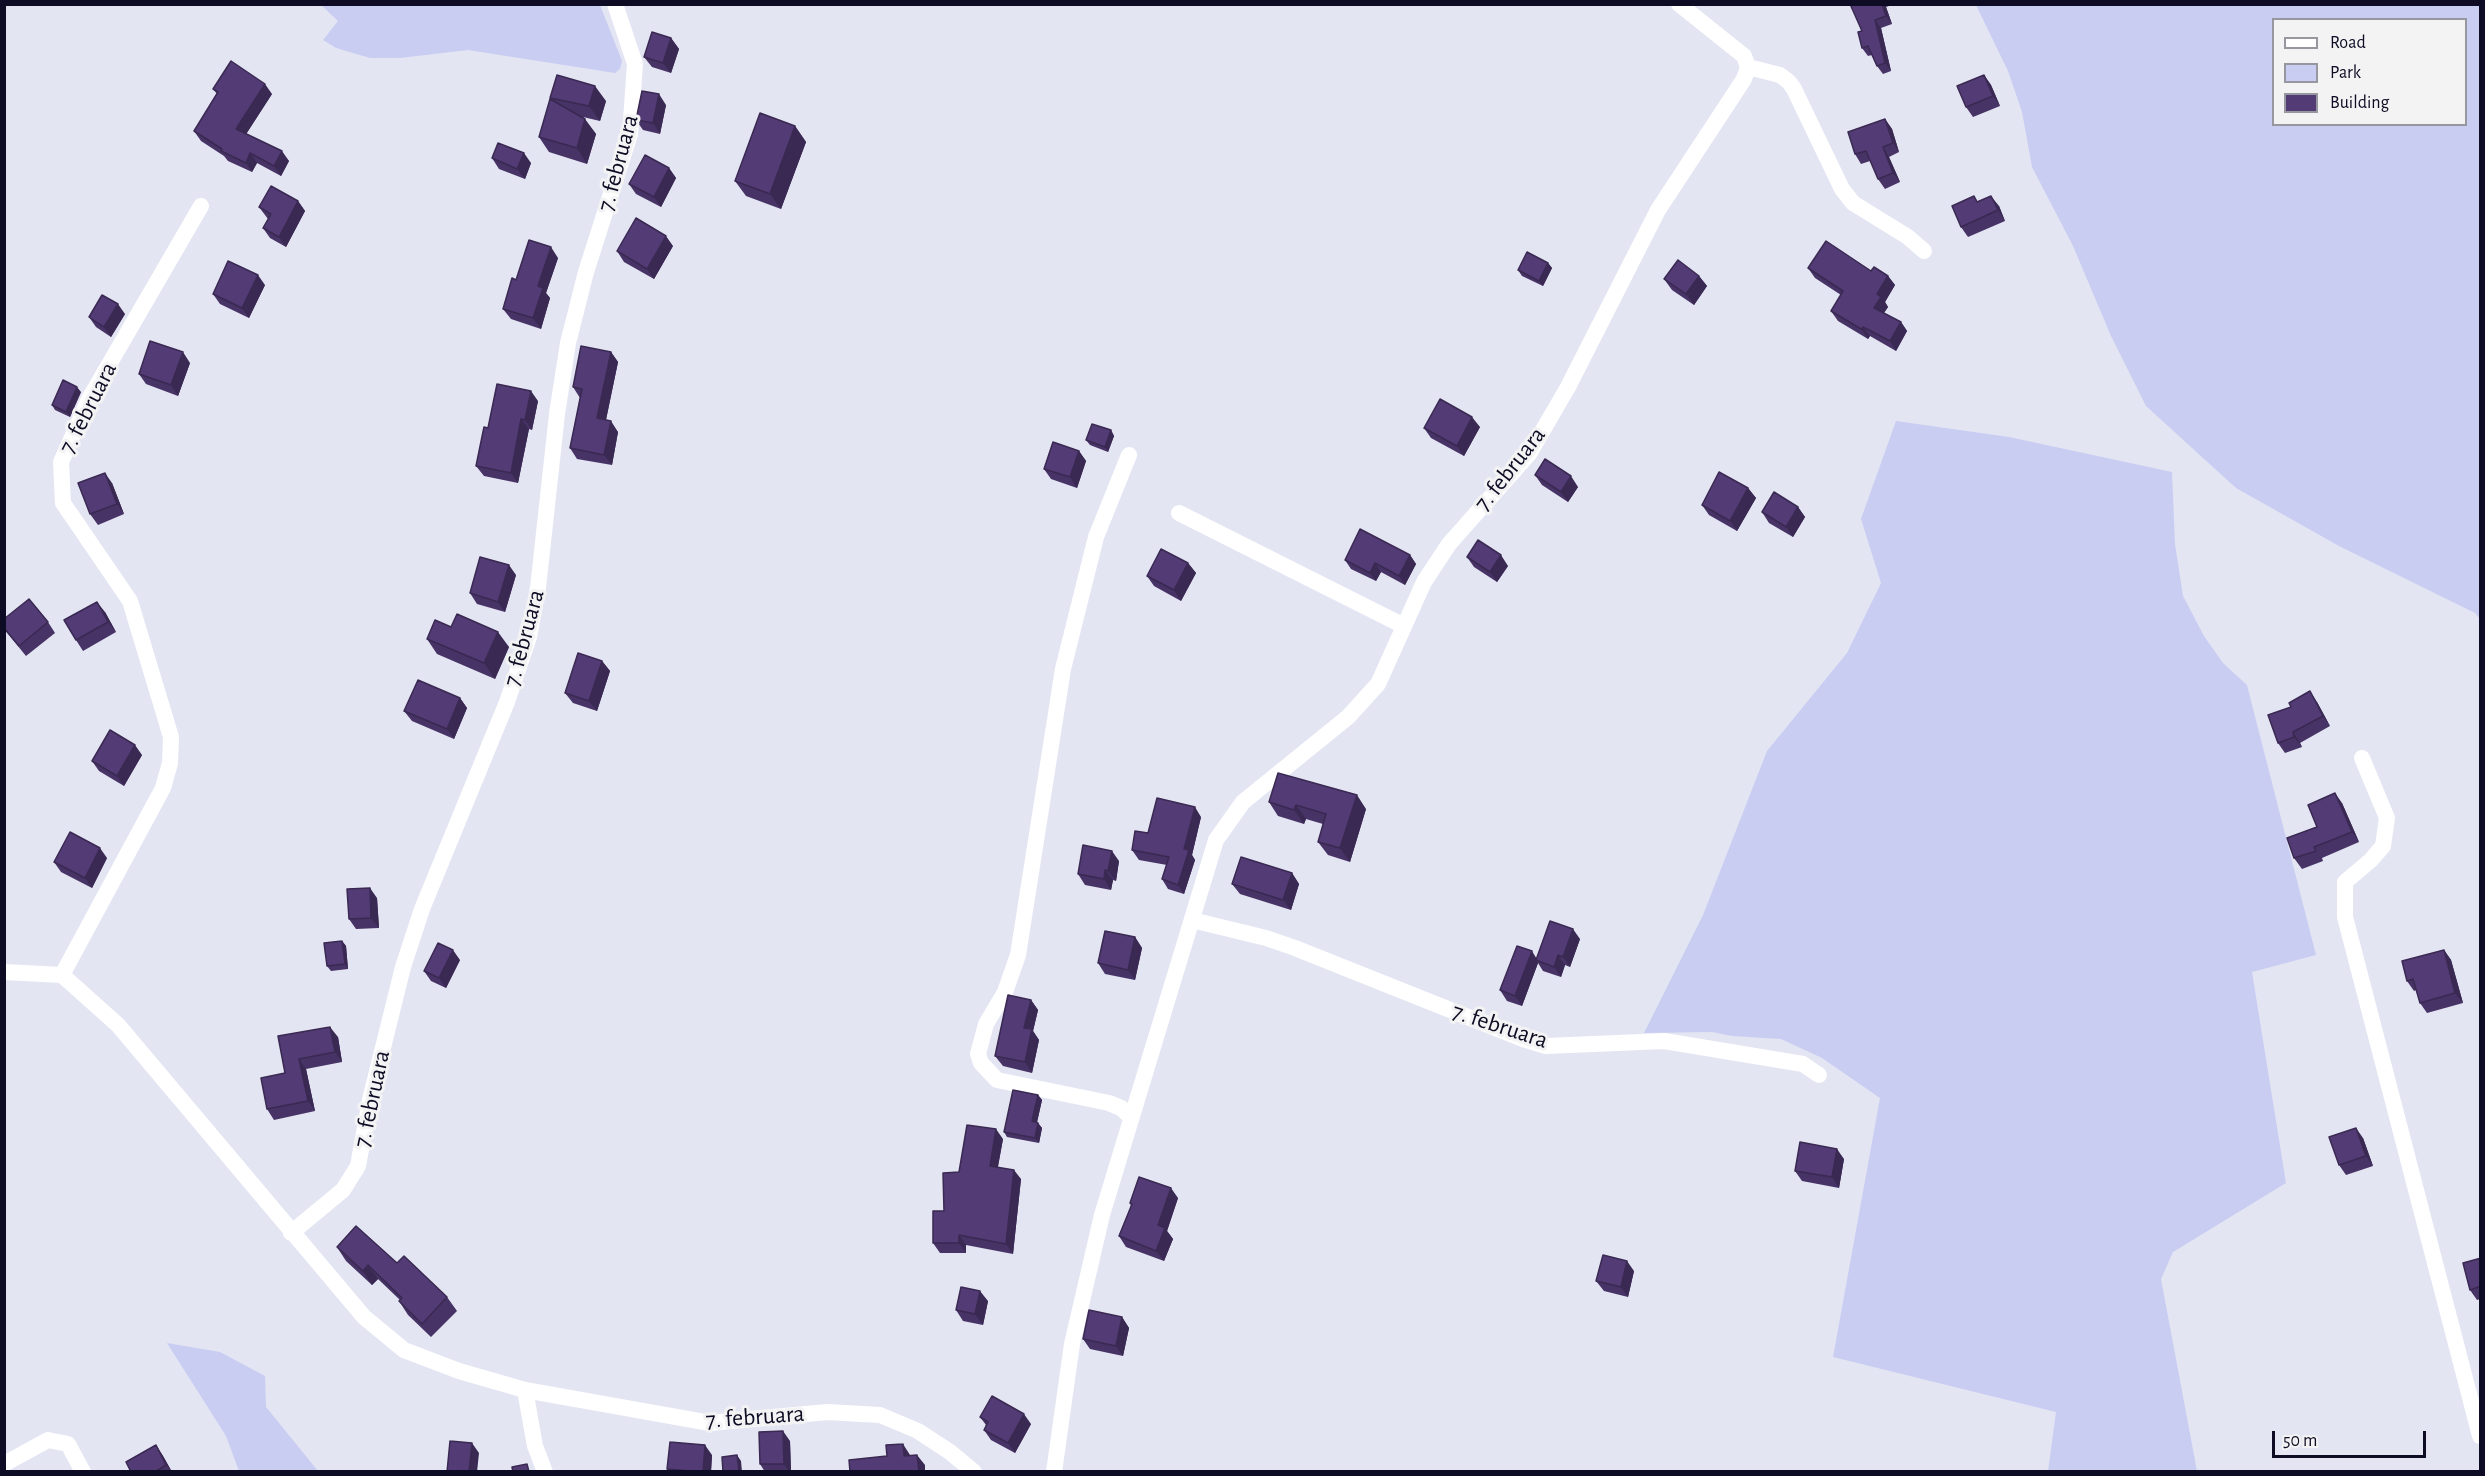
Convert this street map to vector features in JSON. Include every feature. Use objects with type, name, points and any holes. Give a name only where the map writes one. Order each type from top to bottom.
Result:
[{"type":"street","name":"7. februara","points":[[291,1233],[343,1190],[358,1166],[370,1100],[403,967],[427,898],[507,702],[529,637],[540,578],[557,414],[568,343],[586,272],[630,134],[635,64],[615,4]]},
{"type":"street","points":[[1679,4],[1744,56],[1748,67],[1780,75],[1789,82],[1842,189],[1853,203],[1908,237],[1924,251]]},
{"type":"street","name":"7. februara","points":[[1054,1472],[1072,1344],[1102,1215],[1159,1034],[1216,840],[1243,802],[1363,703],[1378,684],[1424,582],[1449,544],[1528,454],[1568,387],[1658,210],[1744,79],[1748,67]]},
{"type":"street","name":"7. februara","points":[[201,206],[89,399],[61,462],[63,504],[130,601],[171,737],[170,764],[163,788],[62,975],[117,1024],[171,1085],[291,1233],[364,1317],[404,1350],[459,1371],[525,1390],[710,1423],[827,1412],[880,1415],[918,1431],[950,1452],[974,1472]]},
{"type":"street","points":[[1129,455],[1096,537],[1063,669],[1018,956],[1005,992],[986,1024],[978,1054],[981,1063],[997,1080],[1109,1103],[1121,1108],[1131,1117]]},
{"type":"street","points":[[1179,513],[1404,626]]},
{"type":"street","points":[[2362,758],[2387,818],[2383,846],[2371,860],[2345,882],[2345,917],[2481,1436]]},
{"type":"street","name":"7. februara","points":[[1192,920],[1266,938],[1295,948],[1523,1039],[1546,1046],[1664,1041],[1803,1064],[1819,1075]]},
{"type":"street","points":[[4,972],[62,975]]},
{"type":"street","points":[[525,1390],[535,1446],[545,1472]]},
{"type":"street","points":[[4,1464],[48,1440],[68,1444],[83,1472]]},
{"type":"green space","points":[[321,5],[600,5],[622,61],[620,69],[615,73],[468,50],[400,58],[370,58],[336,48],[323,40],[338,21]]},
{"type":"green space","points":[[1976,5],[2480,5],[2480,619],[2475,613],[2339,546],[2236,488],[2146,406],[2111,336],[2073,246],[2032,167],[2022,112],[2008,71]]},
{"type":"green space","points":[[1896,421],[2009,437],[2172,472],[2175,544],[2183,596],[2204,636],[2223,663],[2247,685],[2316,955],[2252,972],[2286,1183],[2173,1252],[2161,1279],[2197,1471],[2048,1471],[2056,1412],[1833,1357],[1880,1098],[1822,1058],[1781,1039],[1732,1036],[1712,1032],[1644,1033],[1703,915],[1767,751],[1847,653],[1881,583],[1861,519]]},
{"type":"green space","points":[[167,1343],[220,1352],[265,1376],[266,1407],[318,1471],[239,1471],[226,1436]]},
{"type":"building","points":[[1850,4],[1882,4],[1886,16],[1875,20],[1885,63],[1877,66],[1868,46],[1862,48],[1858,32],[1862,31]]},
{"type":"building","points":[[652,32],[671,38],[663,63],[644,57]]},
{"type":"building","points":[[231,61],[265,84],[236,129],[282,151],[274,166],[250,153],[246,163],[221,151],[222,149],[194,131],[218,92],[213,89]]},
{"type":"building","points":[[557,75],[595,86],[589,106],[550,98]]},
{"type":"building","points":[[1984,75],[1993,96],[1966,107],[1957,86]]},
{"type":"building","points":[[642,91],[659,94],[653,123],[636,120]]},
{"type":"building","points":[[550,99],[585,119],[577,148],[539,137]]},
{"type":"building","points":[[760,113],[795,126],[770,194],[735,181]]},
{"type":"building","points":[[1885,119],[1893,143],[1883,147],[1893,173],[1878,179],[1866,151],[1855,154],[1848,132]]},
{"type":"building","points":[[498,143],[524,153],[517,169],[492,158]]},
{"type":"building","points":[[645,155],[669,168],[654,197],[629,184]]},
{"type":"building","points":[[271,186],[298,201],[279,237],[263,228],[271,214],[259,207]]},
{"type":"building","points":[[1974,196],[1977,202],[1991,196],[1998,210],[1961,227],[1952,206]]},
{"type":"building","points":[[636,218],[666,236],[647,269],[617,251]]},
{"type":"building","points":[[529,240],[551,247],[538,286],[543,288],[533,318],[503,309],[512,278],[516,280]]},
{"type":"building","points":[[1826,241],[1871,271],[1874,267],[1888,276],[1877,294],[1881,297],[1874,308],[1901,322],[1890,341],[1863,327],[1861,329],[1831,311],[1843,291],[1808,268]]},
{"type":"building","points":[[1527,252],[1548,263],[1539,281],[1518,270]]},
{"type":"building","points":[[1678,260],[1699,276],[1686,294],[1664,279]]},
{"type":"building","points":[[228,261],[258,275],[242,308],[213,294]]},
{"type":"building","points":[[102,295],[118,304],[104,327],[89,317]]},
{"type":"building","points":[[150,341],[183,352],[171,385],[139,374]]},
{"type":"building","points":[[581,346],[611,352],[597,418],[611,421],[604,455],[570,448],[582,389],[573,387]]},
{"type":"building","points":[[63,380],[77,387],[66,412],[52,405]]},
{"type":"building","points":[[497,384],[531,391],[525,420],[521,419],[511,473],[476,466],[484,427],[488,428]]},
{"type":"building","points":[[1440,399],[1472,417],[1457,446],[1424,428]]},
{"type":"building","points":[[1092,424],[1111,430],[1105,447],[1086,440]]},
{"type":"building","points":[[1053,442],[1079,451],[1070,477],[1044,469]]},
{"type":"building","points":[[1545,459],[1571,476],[1561,492],[1535,475]]},
{"type":"building","points":[[1719,472],[1748,488],[1730,521],[1702,505]]},
{"type":"building","points":[[105,473],[117,504],[90,514],[78,483]]},
{"type":"building","points":[[1774,492],[1798,507],[1786,527],[1762,512]]},
{"type":"building","points":[[1360,529],[1410,555],[1399,576],[1375,563],[1370,573],[1345,560]]},
{"type":"building","points":[[1478,540],[1501,555],[1490,572],[1467,557]]},
{"type":"building","points":[[1161,549],[1188,563],[1174,590],[1147,576]]},
{"type":"building","points":[[480,557],[509,565],[498,602],[470,593]]},
{"type":"building","points":[[29,599],[48,622],[19,646],[4,628],[4,619]]},
{"type":"building","points":[[97,602],[108,622],[76,640],[64,620]]},
{"type":"building","points":[[457,614],[498,632],[484,663],[427,639],[435,620],[451,627]]},
{"type":"building","points":[[578,653],[602,661],[589,701],[565,693]]},
{"type":"building","points":[[418,680],[460,698],[447,729],[404,711]]},
{"type":"building","points":[[2310,691],[2323,716],[2293,732],[2294,737],[2278,743],[2268,715],[2291,707],[2289,703]]},
{"type":"building","points":[[110,730],[135,745],[117,776],[92,761]]},
{"type":"building","points":[[1278,773],[1357,795],[1340,848],[1318,842],[1326,814],[1296,805],[1294,810],[1269,802]]},
{"type":"building","points":[[2335,793],[2352,832],[2314,847],[2316,851],[2294,858],[2287,838],[2317,827],[2308,805]]},
{"type":"building","points":[[1157,798],[1195,807],[1184,849],[1189,850],[1178,885],[1162,879],[1169,857],[1132,850],[1135,831],[1148,833]]},
{"type":"building","points":[[70,832],[100,848],[85,878],[54,862]]},
{"type":"building","points":[[1083,845],[1112,851],[1104,879],[1078,874]]},
{"type":"building","points":[[1241,857],[1292,873],[1283,900],[1232,884]]},
{"type":"building","points":[[370,888],[371,918],[349,919],[347,889]]},
{"type":"building","points":[[1550,921],[1573,929],[1563,957],[1558,955],[1554,967],[1536,960]]},
{"type":"building","points":[[1105,931],[1135,937],[1128,970],[1098,963]]},
{"type":"building","points":[[342,941],[345,964],[327,966],[324,943]]},
{"type":"building","points":[[438,943],[453,950],[439,978],[424,971]]},
{"type":"building","points":[[1517,946],[1532,951],[1515,996],[1500,990]]},
{"type":"building","points":[[2444,950],[2455,993],[2420,1003],[2413,979],[2407,981],[2402,961]]},
{"type":"building","points":[[1008,995],[1031,1000],[1024,1028],[1032,1029],[1025,1062],[995,1056]]},
{"type":"building","points":[[330,1027],[335,1052],[299,1059],[308,1101],[267,1109],[261,1078],[285,1073],[278,1036]]},
{"type":"building","points":[[1013,1090],[1038,1095],[1032,1121],[1038,1123],[1035,1138],[1004,1132]]},
{"type":"building","points":[[967,1125],[996,1129],[990,1166],[1014,1170],[1006,1244],[959,1235],[959,1243],[933,1243],[933,1211],[944,1211],[943,1173],[959,1172]]},
{"type":"building","points":[[2356,1128],[2366,1156],[2339,1165],[2329,1137]]},
{"type":"building","points":[[1800,1142],[1837,1149],[1832,1177],[1795,1171]]},
{"type":"building","points":[[1139,1177],[1171,1188],[1158,1225],[1165,1228],[1156,1251],[1119,1236],[1132,1204],[1130,1203]]},
{"type":"building","points":[[356,1226],[397,1263],[404,1256],[447,1297],[422,1324],[399,1301],[402,1298],[368,1265],[363,1271],[337,1247]]},
{"type":"building","points":[[1603,1255],[1627,1261],[1621,1287],[1596,1281]]},
{"type":"building","points":[[2481,1258],[2481,1286],[2470,1290],[2463,1263]]},
{"type":"building","points":[[961,1287],[980,1291],[975,1314],[956,1310]]},
{"type":"building","points":[[1089,1310],[1122,1317],[1116,1346],[1083,1339]]},
{"type":"building","points":[[992,1396],[1024,1414],[1008,1443],[984,1430],[988,1422],[980,1417]]},
{"type":"building","points":[[783,1431],[784,1464],[760,1464],[759,1432]]},
{"type":"building","points":[[450,1441],[472,1443],[469,1472],[447,1472]]},
{"type":"building","points":[[670,1442],[705,1445],[703,1472],[667,1469]]},
{"type":"building","points":[[903,1444],[904,1456],[917,1455],[919,1472],[850,1472],[849,1460],[887,1456],[886,1445]]},
{"type":"building","points":[[156,1445],[166,1465],[155,1472],[131,1472],[126,1462]]},
{"type":"building","points":[[737,1455],[739,1472],[723,1472],[722,1457]]},
{"type":"building","points":[[527,1464],[529,1472],[513,1472],[512,1467]]}]
